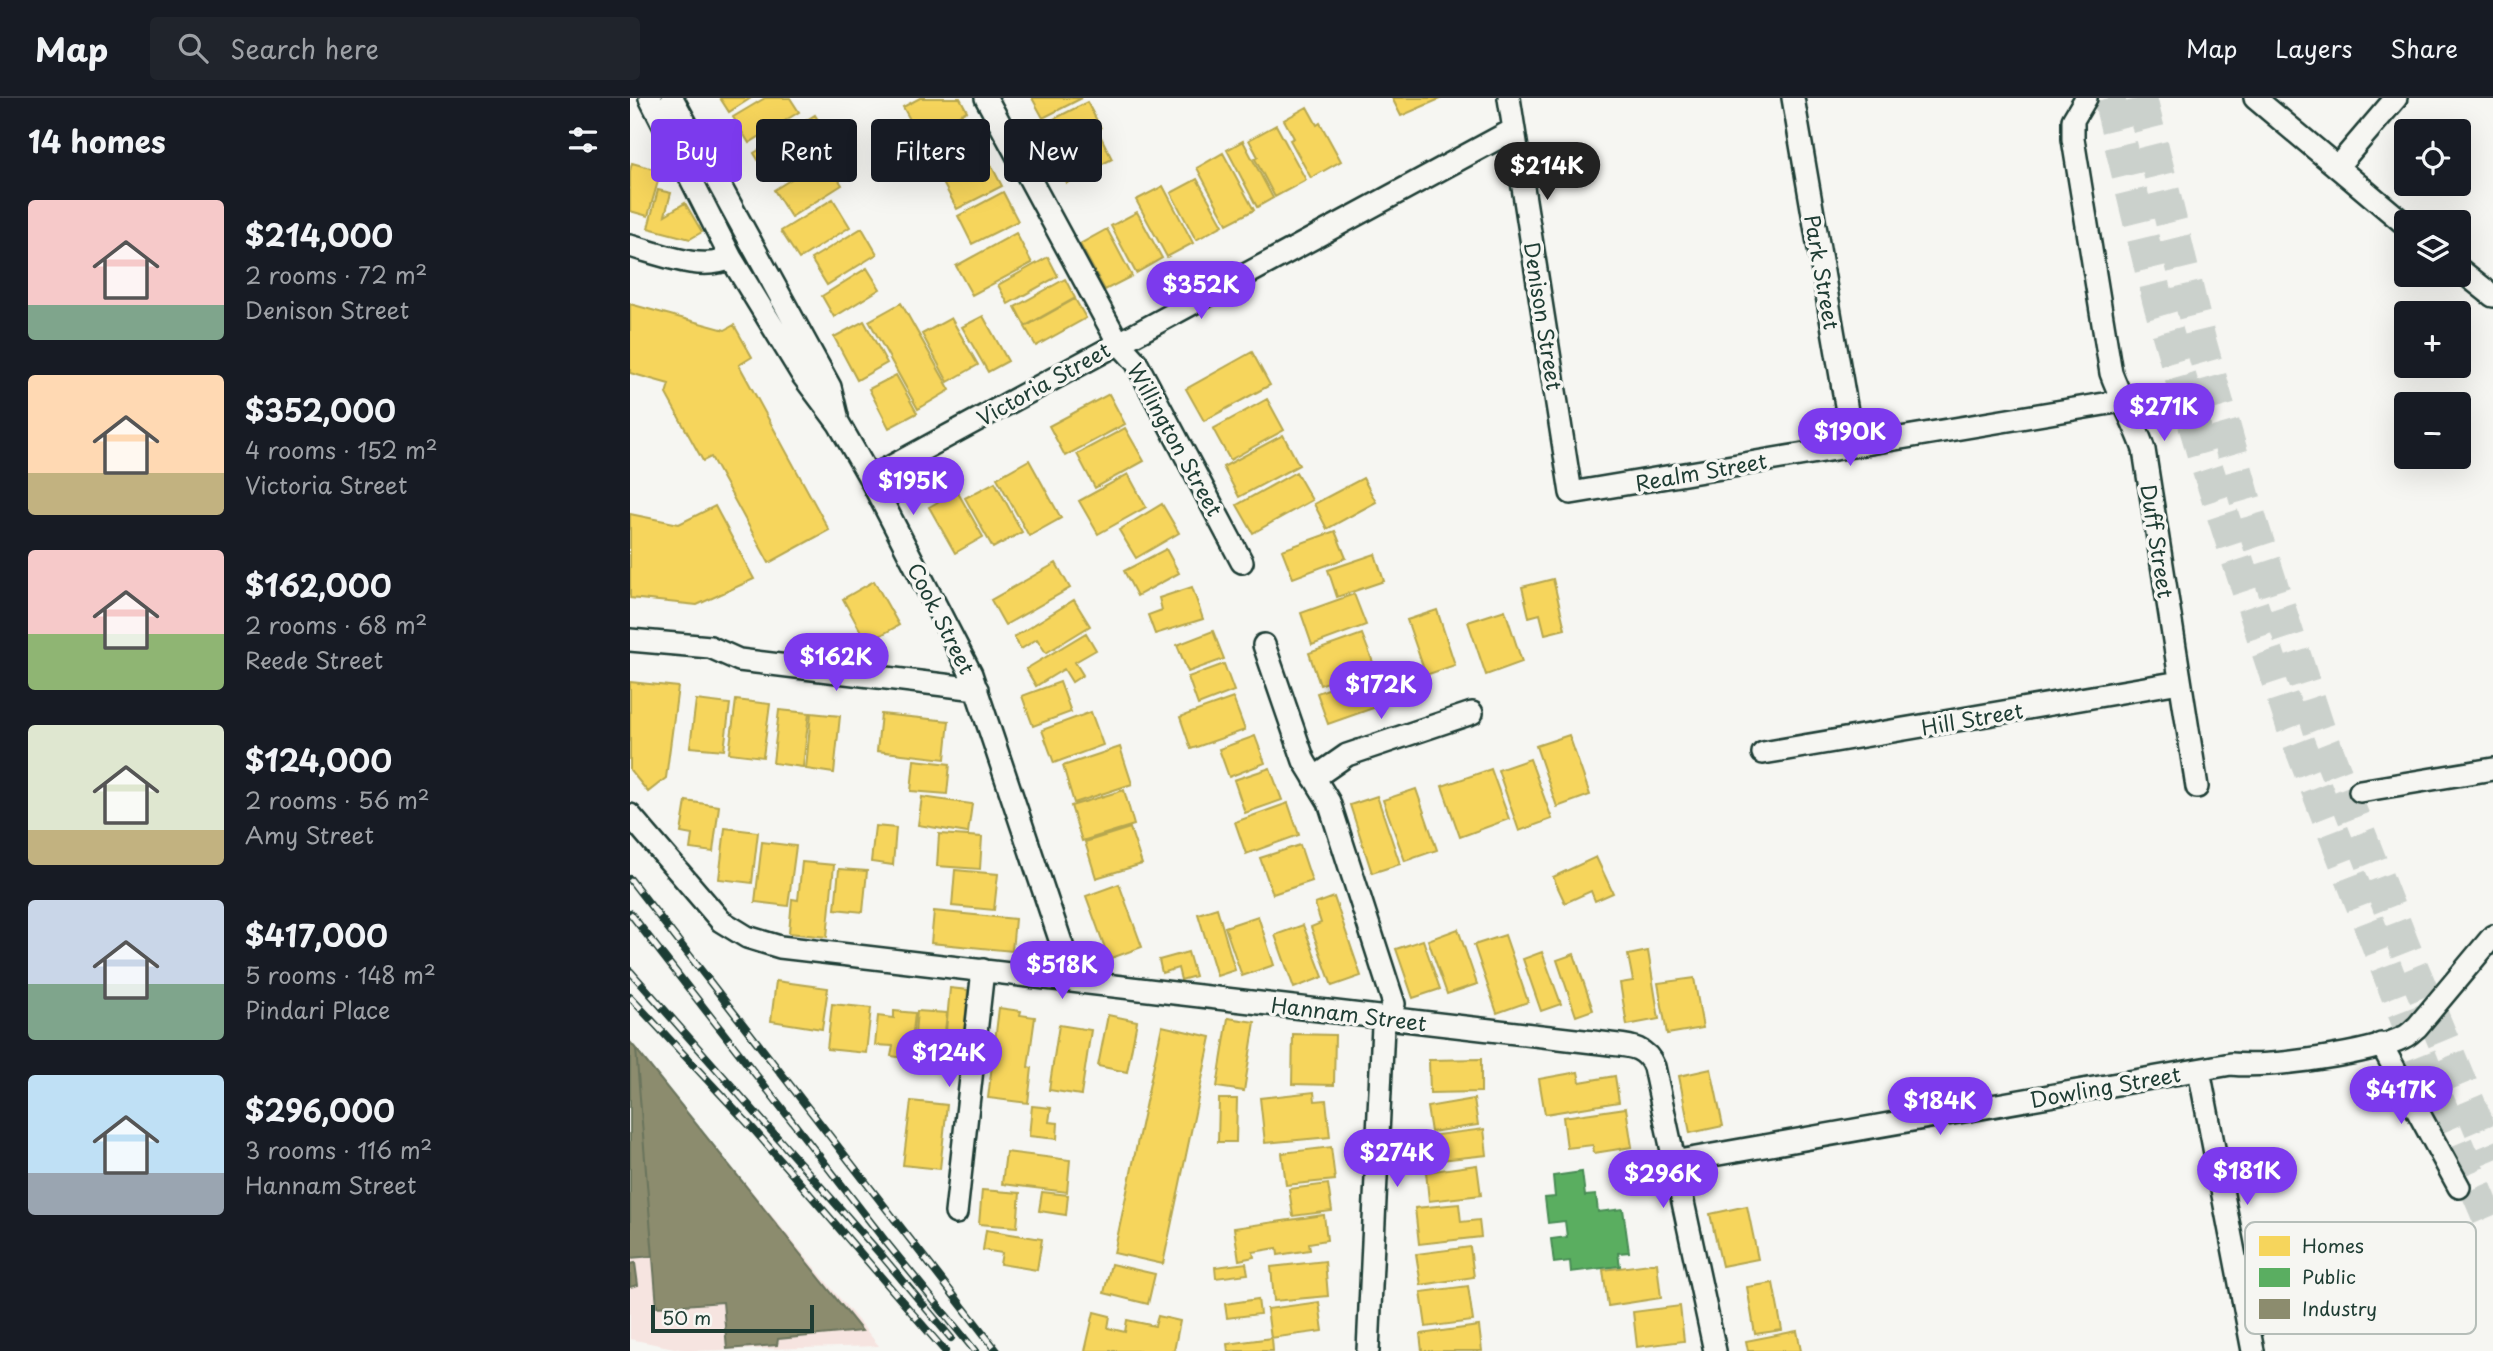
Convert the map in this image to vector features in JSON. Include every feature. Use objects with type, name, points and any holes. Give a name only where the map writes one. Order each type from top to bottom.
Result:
[{"type":"street","name":"Cook Street","points":[[650,98],[731,258],[803,376],[839,424],[870,478],[977,689],[1074,981]]},
{"type":"street","points":[[672,98],[830,387],[839,424]]},
{"type":"street","name":"Willington Street","points":[[986,98],[1118,342],[1136,362],[1242,562]]},
{"type":"street","name":"Denison Street","points":[[1508,98],[1571,493]]},
{"type":"street","name":"Park Street","points":[[1793,98],[1853,446]]},
{"type":"street","name":"Duff Street","points":[[2086,98],[2073,120],[2073,139],[2111,373],[2122,401],[2135,423],[2144,450],[2197,787]]},
{"type":"street","points":[[2255,98],[2394,215]]},
{"type":"street","points":[[2337,167],[2396,98]]},
{"type":"street","name":"Victoria Street","points":[[870,478],[1513,130]]},
{"type":"street","points":[[630,246],[680,260],[720,263],[731,258]]},
{"type":"street","points":[[2471,279],[2493,296]]},
{"type":"street","name":"Realm Street","points":[[1571,493],[2122,401]]},
{"type":"street","points":[[630,640],[710,647],[739,660],[977,689]]},
{"type":"street","points":[[1265,645],[1304,761],[1329,802],[1394,1004],[1383,1026],[1368,1351]]},
{"type":"street","name":"Hill Street","points":[[1763,753],[2180,682]]},
{"type":"street","points":[[1314,778],[1347,755],[1472,713]]},
{"type":"street","points":[[2360,791],[2493,769]]},
{"type":"street","name":"Hannam Street","points":[[630,815],[721,921],[747,937],[780,947],[1641,1050],[1648,1055],[1654,1067],[1715,1351]]},
{"type":"street","name":"Dowling Street","points":[[1674,1162],[2231,1064],[2252,1066],[2340,1054],[2381,1044],[2404,1037],[2417,1027],[2493,936]]},
{"type":"street","points":[[956,1213],[983,970]]},
{"type":"street","points":[[2381,1044],[2459,1187]]},
{"type":"street","points":[[2199,1070],[2245,1309]]},
{"type":"shaded area","points":[[630,1043],[879,1346],[689,1351],[630,1339]]},
{"type":"building: Homes","points":[[720,98],[751,98],[729,112]]},
{"type":"building: Homes","points":[[765,98],[790,98],[799,112],[788,119],[756,119],[756,139],[749,143],[742,132],[742,119],[733,117]]},
{"type":"building: Homes","points":[[920,98],[960,98],[967,111],[952,119],[910,119],[903,107]]},
{"type":"building: Homes","points":[[1032,98],[1082,98],[1043,118]]},
{"type":"building: Homes","points":[[1392,98],[1442,98],[1401,116]]},
{"type":"building: Homes","points":[[1087,102],[1096,119],[1054,119]]},
{"type":"building: Homes","points":[[1307,107],[1317,125],[1320,123],[1341,161],[1311,178],[1290,140],[1294,138],[1284,120]]},
{"type":"building: Homes","points":[[1276,125],[1306,180],[1275,197],[1255,159],[1258,157],[1249,140]]},
{"type":"building: Homes","points":[[1102,139],[1112,159],[1102,164]]},
{"type":"building: Homes","points":[[1243,141],[1273,198],[1257,207],[1227,150]]},
{"type":"building: Homes","points":[[1223,153],[1254,210],[1227,224],[1197,168]]},
{"type":"building: Homes","points":[[632,163],[651,168],[651,182],[658,182],[648,216],[630,211]]},
{"type":"building: Homes","points":[[990,163],[1002,186],[957,209],[943,183],[990,182]]},
{"type":"building: Homes","points":[[1197,179],[1223,225],[1196,240],[1171,193]]},
{"type":"building: Homes","points":[[787,182],[840,182],[842,185],[791,217],[774,190]]},
{"type":"building: Homes","points":[[1163,186],[1193,243],[1167,257],[1136,200]]},
{"type":"building: Homes","points":[[658,190],[671,193],[665,215],[685,203],[702,232],[690,239],[648,228]]},
{"type":"building: Homes","points":[[1003,192],[1018,221],[972,244],[958,216]]},
{"type":"building: Homes","points":[[833,199],[850,227],[799,259],[781,231]]},
{"type":"building: Homes","points":[[1137,212],[1162,258],[1136,273],[1111,226]]},
{"type":"building: Homes","points":[[862,228],[877,254],[827,285],[811,259]]},
{"type":"building: Homes","points":[[1107,229],[1132,276],[1105,290],[1080,244]]},
{"type":"building: Homes","points":[[1016,233],[1032,263],[972,295],[956,266]]},
{"type":"building: Homes","points":[[1048,257],[1058,276],[1008,304],[998,285]]},
{"type":"building: Homes","points":[[867,268],[880,289],[834,317],[822,296]]},
{"type":"building: Homes","points":[[1065,279],[1075,298],[1025,326],[1015,307]]},
{"type":"building: Homes","points":[[1075,299],[1086,318],[1036,346],[1025,327]]},
{"type":"building: Homes","points":[[901,303],[950,390],[918,409],[869,321]]},
{"type":"building: Homes","points":[[630,304],[725,330],[734,325],[752,357],[739,365],[829,530],[769,563],[711,457],[703,461],[666,394],[669,384],[630,373]]},
{"type":"building: Homes","points":[[983,316],[1008,361],[988,372],[962,327]]},
{"type":"building: Homes","points":[[951,318],[978,365],[948,382],[922,334]]},
{"type":"building: Homes","points":[[864,321],[887,363],[857,380],[834,337]]},
{"type":"building: Homes","points":[[1252,352],[1270,385],[1204,421],[1186,389]]},
{"type":"building: Homes","points":[[896,375],[917,413],[889,428],[869,389]]},
{"type":"building: Homes","points":[[1109,394],[1125,424],[1065,456],[1049,426]]},
{"type":"building: Homes","points":[[1267,399],[1284,430],[1230,460],[1213,429]]},
{"type":"building: Homes","points":[[1125,428],[1144,461],[1095,488],[1077,454]]},
{"type":"building: Homes","points":[[1283,435],[1299,465],[1239,497],[1223,467]]},
{"type":"building: Homes","points":[[1029,460],[1061,518],[1029,536],[997,478]]},
{"type":"building: Homes","points":[[1296,472],[1312,500],[1253,533],[1237,505]]},
{"type":"building: Homes","points":[[1128,474],[1146,507],[1098,534],[1079,501]]},
{"type":"building: Homes","points":[[1363,478],[1376,502],[1327,529],[1314,504]]},
{"type":"building: Homes","points":[[995,482],[1022,532],[993,548],[965,498]]},
{"type":"building: Homes","points":[[957,491],[983,537],[955,553],[929,507]]},
{"type":"building: Homes","points":[[1162,504],[1179,533],[1136,558],[1119,530]]},
{"type":"building: Homes","points":[[715,506],[754,579],[697,605],[630,598],[630,514],[679,524]]},
{"type":"building: Homes","points":[[1335,531],[1346,558],[1293,578],[1282,550]]},
{"type":"building: Homes","points":[[1166,549],[1179,573],[1137,596],[1124,571]]},
{"type":"building: Homes","points":[[1375,554],[1384,581],[1337,597],[1328,570]]},
{"type":"building: Homes","points":[[1056,563],[1070,588],[1005,625],[991,600]]},
{"type":"building: Homes","points":[[1553,579],[1565,629],[1545,634],[1540,614],[1529,617],[1522,587]]},
{"type":"building: Homes","points":[[874,581],[899,625],[867,643],[843,599]]},
{"type":"building: Homes","points":[[1192,587],[1203,619],[1155,634],[1148,615],[1162,610],[1159,598]]},
{"type":"building: Homes","points":[[1354,594],[1366,625],[1312,645],[1301,613]]},
{"type":"building: Homes","points":[[1074,600],[1090,626],[1046,653],[1037,639],[1021,649],[1014,637]]},
{"type":"building: Homes","points":[[1437,610],[1455,665],[1426,675],[1407,620]]},
{"type":"building: Homes","points":[[1505,610],[1522,662],[1486,675],[1468,622]]},
{"type":"building: Homes","points":[[1213,631],[1224,659],[1188,672],[1177,645]]},
{"type":"building: Homes","points":[[1086,633],[1096,650],[1075,662],[1083,675],[1072,682],[1064,669],[1036,686],[1026,669]]},
{"type":"building: Homes","points":[[1362,634],[1374,665],[1320,685],[1309,653]]},
{"type":"building: Homes","points":[[1224,664],[1234,691],[1198,705],[1188,677]]},
{"type":"building: Homes","points":[[1370,673],[1382,705],[1328,724],[1317,693]]},
{"type":"building: Homes","points":[[630,682],[678,687],[666,778],[648,792],[630,770]]},
{"type":"building: Homes","points":[[1060,682],[1071,712],[1033,726],[1022,696]]},
{"type":"building: Homes","points":[[1233,698],[1245,730],[1191,749],[1180,717]]},
{"type":"building: Homes","points":[[696,700],[730,704],[724,750],[690,747]]},
{"type":"building: Homes","points":[[736,700],[770,704],[763,757],[729,753]]},
{"type":"building: Homes","points":[[779,710],[809,713],[803,767],[773,763]]},
{"type":"building: Homes","points":[[1091,712],[1103,745],[1054,763],[1042,730]]},
{"type":"building: Homes","points":[[811,713],[840,716],[834,773],[806,769]]},
{"type":"building: Homes","points":[[881,714],[949,721],[945,759],[877,751]]},
{"type":"building: Homes","points":[[1569,735],[1590,795],[1557,807],[1536,746]]},
{"type":"building: Homes","points":[[1255,736],[1265,763],[1229,777],[1219,749]]},
{"type":"building: Homes","points":[[1120,747],[1132,784],[1074,803],[1063,766]]},
{"type":"building: Homes","points":[[1530,759],[1552,819],[1519,831],[1498,770]]},
{"type":"building: Homes","points":[[914,760],[950,764],[947,794],[911,791]]},
{"type":"building: Homes","points":[[1270,768],[1282,800],[1245,813],[1234,780]]},
{"type":"building: Homes","points":[[1491,769],[1509,819],[1460,837],[1442,786]]},
{"type":"building: Homes","points":[[1416,789],[1437,850],[1405,861],[1383,800]]},
{"type":"building: Homes","points":[[1124,790],[1134,825],[1082,841],[1071,806]]},
{"type":"building: Homes","points":[[1377,796],[1400,864],[1372,873],[1350,805]]},
{"type":"building: Homes","points":[[922,797],[972,804],[968,833],[918,825]]},
{"type":"building: Homes","points":[[686,801],[719,806],[713,852],[690,849],[692,835],[681,833]]},
{"type":"building: Homes","points":[[1288,803],[1299,835],[1246,854],[1235,822]]},
{"type":"building: Homes","points":[[875,826],[896,828],[893,865],[871,862]]},
{"type":"building: Homes","points":[[725,828],[758,832],[752,883],[719,879]]},
{"type":"building: Homes","points":[[1130,828],[1142,864],[1096,878],[1085,842]]},
{"type":"building: Homes","points":[[939,834],[982,837],[980,869],[937,866]]},
{"type":"building: Homes","points":[[762,842],[796,846],[788,906],[755,902]]},
{"type":"building: Homes","points":[[1300,845],[1312,881],[1273,894],[1260,858]]},
{"type":"building: Homes","points":[[1596,857],[1613,893],[1595,901],[1591,891],[1565,903],[1553,877]]},
{"type":"building: Homes","points":[[802,862],[834,865],[827,937],[789,933],[792,899],[798,900]]},
{"type":"building: Homes","points":[[839,869],[867,871],[863,912],[835,909]]},
{"type":"building: Homes","points":[[955,870],[998,874],[994,910],[952,906]]},
{"type":"building: Homes","points":[[1119,884],[1142,947],[1109,959],[1086,896]]},
{"type":"building: Homes","points":[[1334,897],[1361,976],[1332,986],[1311,927],[1321,923],[1315,904]]},
{"type":"building: Homes","points":[[1217,908],[1235,970],[1217,976],[1198,914]]},
{"type":"building: Homes","points":[[934,911],[1015,919],[1012,951],[931,943]]},
{"type":"building: Homes","points":[[1258,916],[1274,965],[1242,976],[1225,927]]},
{"type":"building: Homes","points":[[1303,925],[1323,977],[1294,988],[1275,935]]},
{"type":"building: Homes","points":[[1458,929],[1477,984],[1447,994],[1428,940]]},
{"type":"building: Homes","points":[[1505,935],[1528,1002],[1497,1013],[1474,945]]},
{"type":"building: Homes","points":[[1423,940],[1440,989],[1413,998],[1396,949]]},
{"type":"building: Homes","points":[[1648,951],[1659,1019],[1627,1025],[1620,983],[1633,981],[1628,955]]},
{"type":"building: Homes","points":[[1188,952],[1195,976],[1181,980],[1178,968],[1162,973],[1159,960]]},
{"type":"building: Homes","points":[[1542,952],[1561,1004],[1541,1011],[1523,959]]},
{"type":"building: Homes","points":[[1574,954],[1593,1010],[1576,1016],[1557,960]]},
{"type":"building: Homes","points":[[1694,978],[1703,1028],[1667,1034],[1658,983]]},
{"type":"building: Homes","points":[[776,981],[828,988],[822,1029],[771,1021]]},
{"type":"building: Homes","points":[[950,988],[968,990],[963,1043],[945,1042]]},
{"type":"building: Homes","points":[[832,1004],[871,1008],[866,1053],[827,1049]]},
{"type":"building: Homes","points":[[999,1008],[1021,1011],[1020,1015],[1035,1017],[1028,1067],[1032,1068],[1028,1103],[988,1098]]},
{"type":"building: Homes","points":[[894,1011],[915,1013],[910,1059],[891,1056],[893,1046],[875,1045],[878,1016],[894,1018]]},
{"type":"building: Homes","points":[[917,1011],[947,1013],[942,1059],[913,1057]]},
{"type":"building: Homes","points":[[1108,1015],[1137,1021],[1127,1072],[1098,1066]]},
{"type":"building: Homes","points":[[1228,1018],[1255,1022],[1244,1091],[1217,1087]]},
{"type":"building: Homes","points":[[1059,1025],[1091,1030],[1081,1095],[1049,1090]]},
{"type":"building: Homes","points":[[1162,1026],[1211,1037],[1163,1264],[1114,1253]]},
{"type":"building: Homes","points":[[1293,1034],[1335,1035],[1334,1085],[1292,1084]]},
{"type":"building: Homes","points":[[1481,1059],[1481,1092],[1430,1093],[1429,1060]]},
{"type":"building: Homes","points":[[1711,1069],[1723,1126],[1690,1133],[1679,1076]]},
{"type":"building: Homes","points":[[1578,1072],[1580,1082],[1615,1076],[1619,1102],[1545,1114],[1539,1079]]},
{"type":"building: Homes","points":[[1314,1092],[1315,1101],[1326,1100],[1330,1137],[1265,1143],[1260,1098]]},
{"type":"building: Homes","points":[[1219,1099],[1237,1099],[1236,1142],[1218,1142]]},
{"type":"building: Homes","points":[[1474,1099],[1478,1125],[1431,1132],[1427,1107]]},
{"type":"building: Homes","points":[[911,1101],[947,1105],[940,1169],[903,1165]]},
{"type":"building: Homes","points":[[1032,1106],[1051,1108],[1049,1122],[1058,1123],[1057,1139],[1029,1136]]},
{"type":"building: Homes","points":[[1626,1108],[1632,1147],[1594,1153],[1593,1145],[1567,1148],[1563,1117]]},
{"type":"building: Homes","points":[[1484,1129],[1487,1155],[1431,1161],[1428,1136]]},
{"type":"building: Homes","points":[[1331,1147],[1335,1180],[1286,1185],[1282,1153]]},
{"type":"building: Homes","points":[[1006,1152],[1070,1160],[1067,1192],[1002,1184]]},
{"type":"building: Homes","points":[[1477,1165],[1481,1195],[1429,1201],[1426,1172]]},
{"type":"building: Homes","points":[[1328,1184],[1332,1211],[1293,1216],[1289,1189]]},
{"type":"building: Homes","points":[[982,1190],[1020,1193],[1017,1227],[979,1224]]},
{"type":"building: Homes","points":[[1042,1192],[1068,1195],[1066,1215],[1039,1211]]},
{"type":"building: Homes","points":[[1459,1204],[1461,1222],[1479,1220],[1481,1237],[1419,1244],[1415,1208]]},
{"type":"building: Homes","points":[[1747,1206],[1758,1259],[1722,1266],[1710,1214]]},
{"type":"building: Homes","points":[[1324,1215],[1327,1240],[1309,1243],[1310,1250],[1278,1255],[1277,1248],[1253,1252],[1254,1257],[1239,1260],[1234,1228]]},
{"type":"building: Homes","points":[[986,1230],[1042,1239],[1037,1270],[1000,1264],[1002,1253],[983,1250]]},
{"type":"building: Homes","points":[[1470,1247],[1474,1277],[1421,1285],[1416,1254]]},
{"type":"building: Homes","points":[[1325,1261],[1328,1296],[1274,1301],[1271,1267]]},
{"type":"building: Homes","points":[[1246,1263],[1248,1274],[1216,1278],[1215,1267]]},
{"type":"building: Homes","points":[[1657,1263],[1661,1298],[1608,1306],[1603,1270]]},
{"type":"building: Homes","points":[[1111,1264],[1155,1274],[1148,1304],[1104,1293]]},
{"type":"building: Homes","points":[[1773,1283],[1782,1330],[1755,1334],[1747,1287]]},
{"type":"building: Homes","points":[[1468,1286],[1473,1321],[1426,1327],[1421,1292]]},
{"type":"building: Homes","points":[[1258,1299],[1260,1314],[1227,1318],[1225,1304]]},
{"type":"building: Homes","points":[[1319,1302],[1323,1331],[1271,1338],[1267,1309]]},
{"type":"building: Homes","points":[[1680,1306],[1684,1341],[1637,1347],[1633,1312]]},
{"type":"building: Homes","points":[[1094,1312],[1110,1316],[1108,1328],[1125,1332],[1127,1320],[1155,1326],[1158,1316],[1180,1321],[1174,1351],[1085,1351]]},
{"type":"building: Homes","points":[[1479,1326],[1482,1351],[1422,1351],[1420,1334]]},
{"type":"building: Homes","points":[[1797,1331],[1801,1351],[1748,1351],[1746,1341]]},
{"type":"building: Homes","points":[[1272,1338],[1273,1351],[1228,1351],[1227,1344]]},
{"type":"building: Public","points":[[1582,1172],[1585,1196],[1596,1195],[1598,1212],[1623,1209],[1629,1252],[1618,1253],[1620,1266],[1571,1272],[1570,1261],[1554,1263],[1551,1239],[1567,1237],[1565,1221],[1548,1223],[1545,1198],[1555,1197],[1553,1176]]},
{"type":"building: Industry","points":[[630,1042],[636,1049],[653,1256],[630,1258]]},
{"type":"building: Industry","points":[[636,1049],[862,1331],[778,1339],[777,1345],[727,1349],[723,1302],[657,1307]]},
{"type":"building: Industry","points":[[635,1263],[638,1285],[630,1287],[630,1264]]},
{"type":"tunnel","points":[[2109,98],[2158,300],[2203,455],[2292,726],[2431,1083],[2493,1229]]},
{"type":"tunnel","points":[[2141,98],[2200,340],[2251,520],[2319,729],[2407,954],[2493,1160]]},
{"type":"railway","points":[[630,879],[997,1351]]},
{"type":"railway","points":[[630,913],[886,1242],[975,1351]]},
{"type":"railway","points":[[630,971],[883,1257],[951,1338]]},
{"type":"railway","points":[[630,997],[755,1131],[945,1351]]}]
